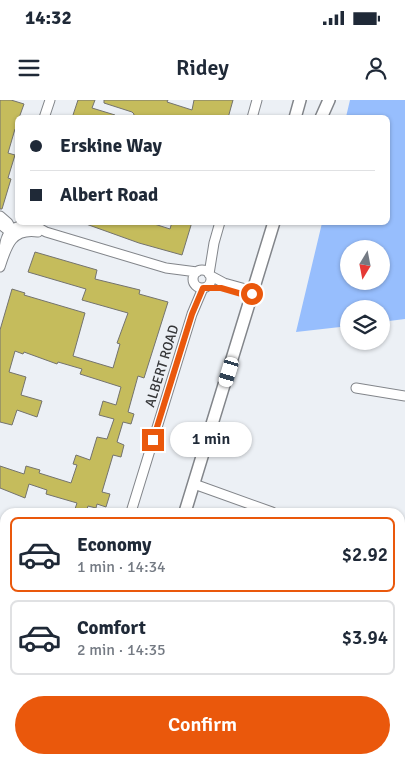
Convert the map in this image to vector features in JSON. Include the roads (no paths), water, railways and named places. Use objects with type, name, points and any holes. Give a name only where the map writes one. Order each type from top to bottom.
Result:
[{"type":"street","points":[[45,115],[50,100]]},
{"type":"street","points":[[253,115],[257,100]]},
{"type":"street","points":[[296,115],[300,100]]},
{"type":"street","points":[[322,115],[329,100]]},
{"type":"street","points":[[0,216],[12,233]]},
{"type":"street","points":[[0,224],[12,233],[23,231],[46,232],[166,268],[199,280],[253,294]]},
{"type":"street","name":"ALBERT ROAD","points":[[132,508],[192,314],[199,280],[219,225]]},
{"type":"street","points":[[186,508],[273,225]]},
{"type":"street","points":[[0,267],[12,233]]},
{"type":"street","name":"ALBERT ROAD","points":[[199,280],[210,275],[214,243]]},
{"type":"street","points":[[210,275],[224,283],[253,294]]},
{"type":"street","points":[[356,388],[405,396]]},
{"type":"street","points":[[194,484],[261,508]]}]
